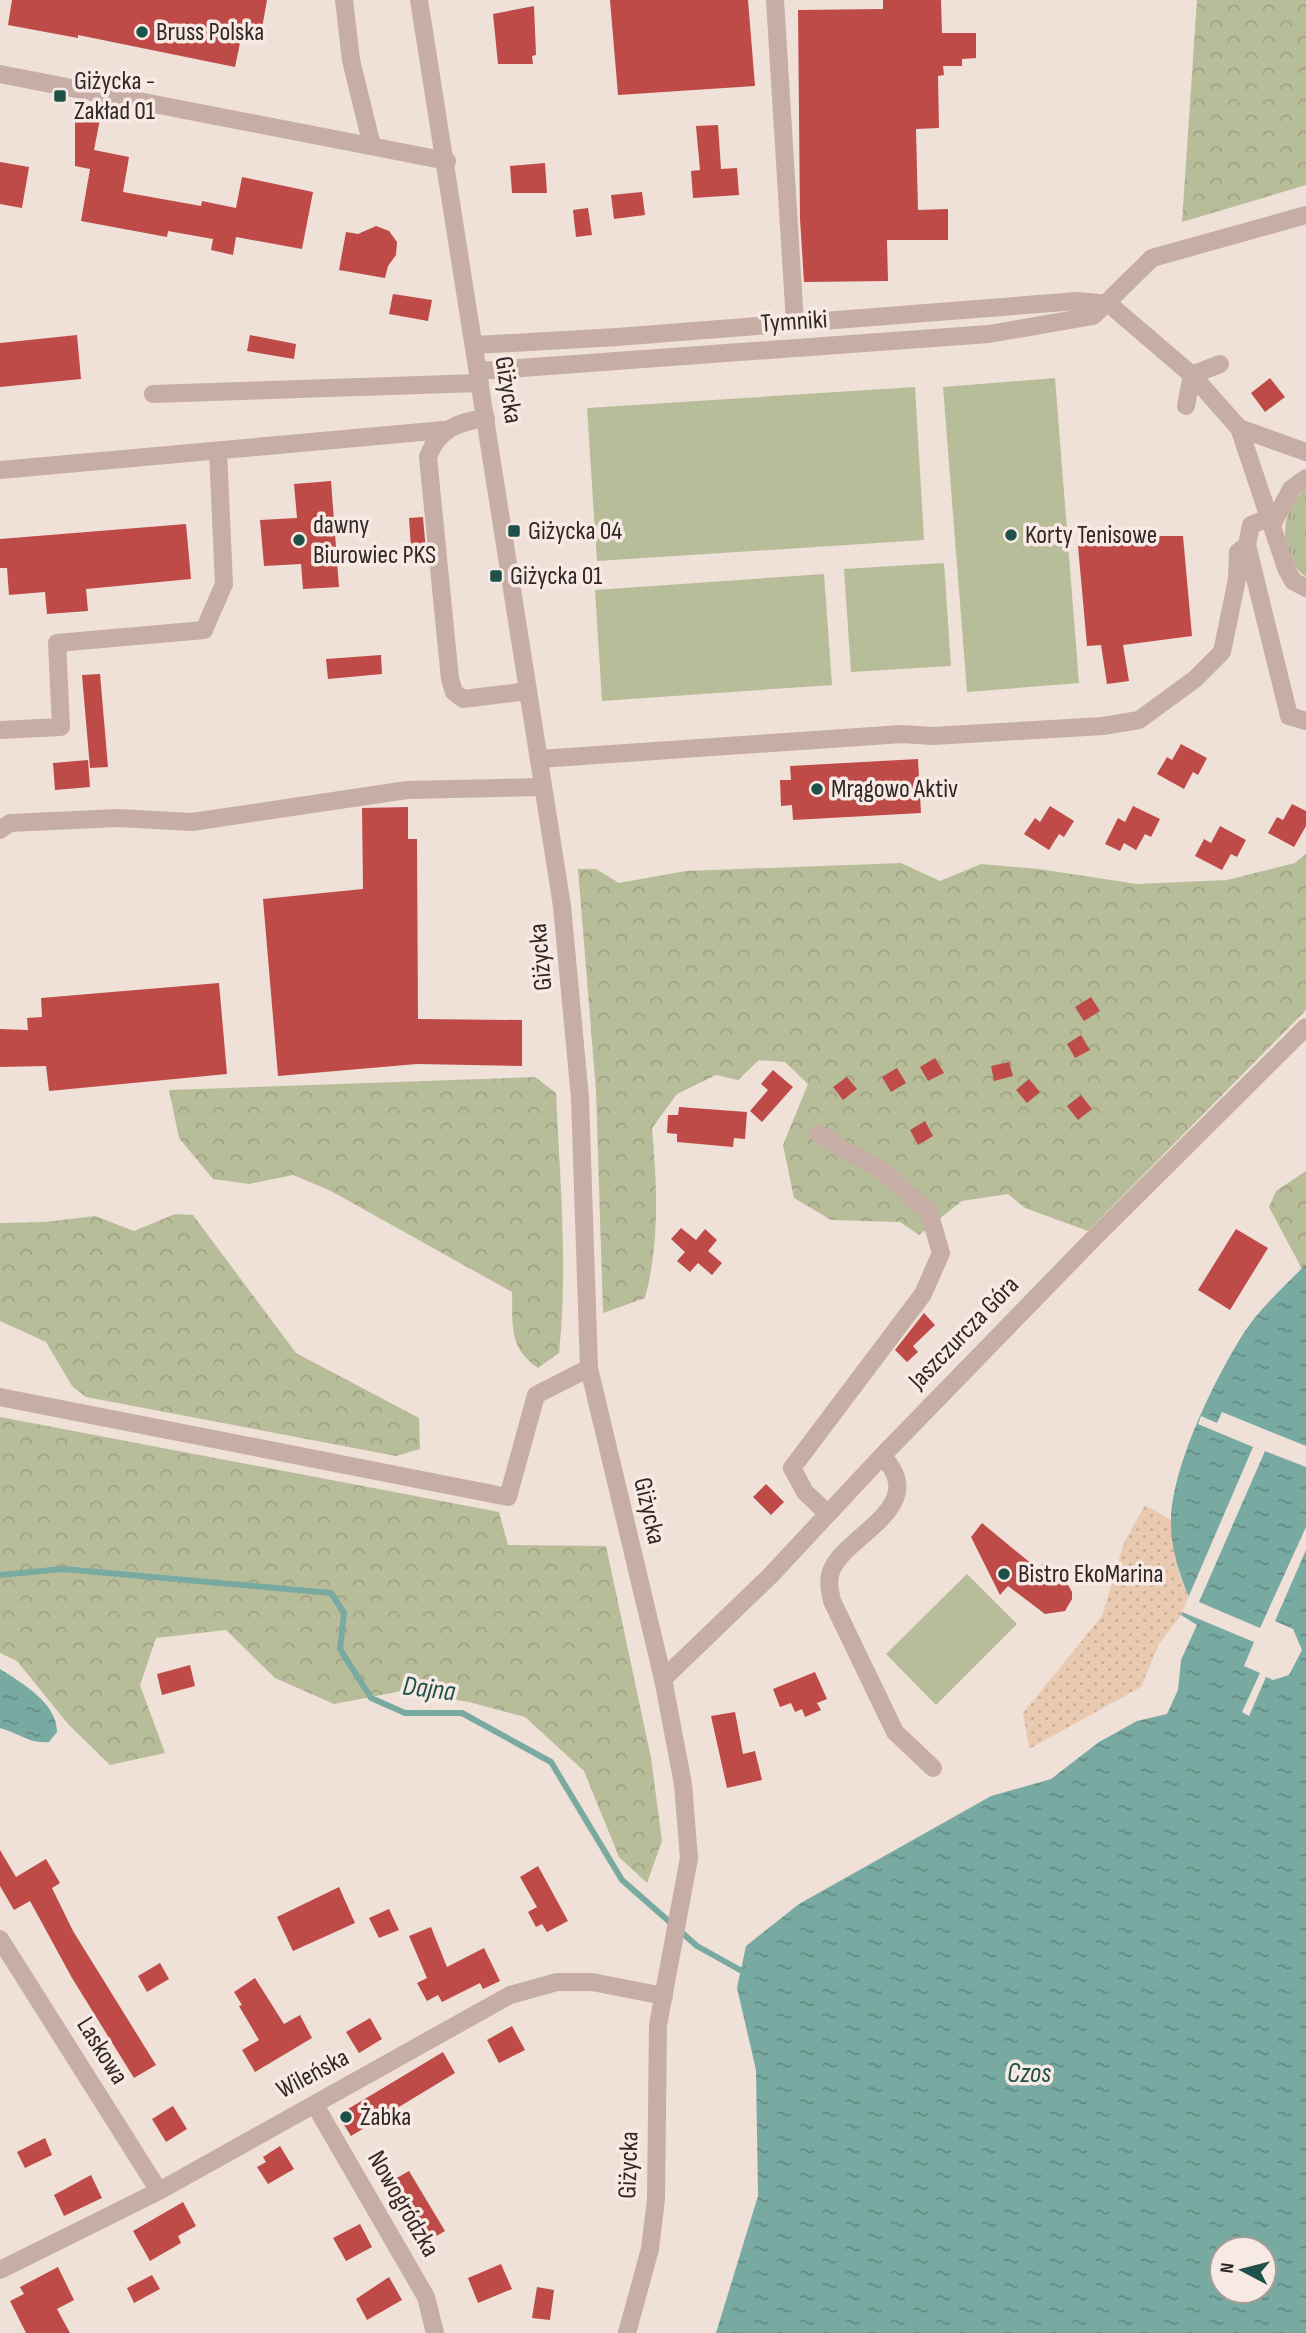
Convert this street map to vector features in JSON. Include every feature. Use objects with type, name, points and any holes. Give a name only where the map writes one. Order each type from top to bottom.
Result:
[{"type":"street","points":[[344,0],[351,60],[372,146]]},
{"type":"street","name":"Giżycka","points":[[419,0],[447,161],[562,906],[580,1098],[589,1368],[663,1679],[683,1784],[689,1858],[658,2025],[656,2199],[650,2249],[627,2333]]},
{"type":"street","points":[[775,0],[795,323]]},
{"type":"street","points":[[0,74],[447,161]]},
{"type":"street","name":"Tymniki","points":[[153,394],[480,377],[989,334],[1093,316],[1109,304],[1152,258],[1306,215]]},
{"type":"street","name":"Tymniki","points":[[475,345],[1078,301],[1109,304]]},
{"type":"street","points":[[1109,304],[1192,375],[1239,428],[1286,568],[1293,581],[1306,588]]},
{"type":"street","points":[[1192,375],[1220,364]]},
{"type":"street","points":[[1185,406],[1192,375]]},
{"type":"street","points":[[0,470],[444,430],[463,421],[486,418]]},
{"type":"street","points":[[1239,428],[1306,452]]},
{"type":"street","points":[[444,430],[433,443],[428,457],[454,692],[463,699],[528,691]]},
{"type":"street","points":[[0,730],[61,727],[57,643],[204,630],[223,584],[218,451]]},
{"type":"street","points":[[1306,478],[1291,489],[1272,520],[1251,525],[1247,545],[1289,716],[1306,720]]},
{"type":"street","points":[[539,759],[902,734],[933,736],[1090,726],[1139,720],[1195,679],[1222,652],[1237,579],[1238,552],[1247,545]]},
{"type":"street","points":[[0,830],[10,823],[118,818],[192,822],[407,790],[543,787]]},
{"type":"street","name":"Jaszczurcza Góra","points":[[663,1679],[770,1576],[882,1456],[1306,1027]]},
{"type":"street","points":[[818,1134],[884,1172],[929,1212],[942,1253],[923,1294],[792,1468],[805,1492],[827,1513]]},
{"type":"street","points":[[0,1397],[508,1497],[536,1395],[589,1368]]},
{"type":"street","points":[[882,1456],[892,1467],[897,1490],[890,1510],[832,1568],[828,1583],[832,1601],[895,1732],[933,1768]]},
{"type":"street","name":"Laskowa","points":[[0,1939],[159,2191]]},
{"type":"street","name":"Wileńska","points":[[0,2270],[159,2191],[510,1995],[557,1982],[592,1982],[664,1996]]},
{"type":"street","name":"Nowogródzka","points":[[315,2105],[426,2297],[435,2333]]},
{"type":"green space","points":[[1197,0],[1306,0],[1306,185],[1182,222]]},
{"type":"green space","name":"Korty Tenisowe","points":[[1055,378],[1079,683],[967,692],[943,387]]},
{"type":"green space","points":[[915,387],[924,540],[597,561],[587,408]]},
{"type":"green space","points":[[1306,489],[1306,577],[1290,558],[1285,533],[1290,508]]},
{"type":"green space","points":[[944,563],[951,666],[851,672],[844,569]]},
{"type":"green space","points":[[824,574],[832,685],[602,701],[595,590]]},
{"type":"green space","points":[[1306,854],[1306,1010],[1088,1231],[1025,1208],[1008,1194],[962,1201],[919,1235],[900,1222],[831,1220],[794,1198],[783,1145],[808,1084],[785,1062],[759,1060],[738,1080],[716,1075],[677,1094],[652,1128],[656,1214],[653,1256],[645,1298],[603,1313],[596,1091],[578,869],[596,869],[619,883],[686,871],[901,863],[940,881],[981,864],[1039,869],[1137,884],[1227,880],[1295,863]]},
{"type":"green space","points":[[535,1077],[556,1093],[563,1255],[559,1353],[538,1368],[521,1352],[517,1343],[513,1325],[512,1292],[329,1190],[293,1175],[249,1184],[213,1179],[179,1138],[169,1090]]},
{"type":"green space","points":[[1306,1171],[1306,1264],[1302,1269],[1269,1207],[1276,1191]]},
{"type":"green space","points":[[175,1214],[193,1215],[296,1353],[419,1418],[420,1449],[396,1456],[86,1397],[72,1386],[46,1342],[0,1321],[0,1223],[45,1222],[95,1216],[134,1231]]},
{"type":"green space","points":[[0,1417],[499,1512],[508,1545],[606,1546],[651,1758],[662,1841],[647,1883],[619,1857],[584,1771],[525,1717],[469,1702],[402,1691],[334,1704],[275,1678],[226,1630],[156,1638],[140,1685],[165,1753],[110,1765],[68,1724],[17,1661],[0,1653]]},
{"type":"green space","points":[[967,1574],[1017,1624],[936,1705],[886,1654]]},
{"type":"sand","points":[[1145,1505],[1171,1520],[1179,1574],[1189,1597],[1181,1615],[1159,1644],[1141,1687],[1029,1749],[1023,1713],[1102,1616],[1124,1543]]},
{"type":"water","name":"Czos","points":[[1306,1264],[1306,2333],[716,2333],[758,2196],[756,2070],[737,1988],[746,1946],[799,1904],[991,1796],[1051,1779],[1099,1742],[1137,1721],[1167,1714],[1178,1690],[1181,1660],[1197,1625],[1181,1615],[1189,1597],[1172,1539],[1171,1519],[1179,1473],[1198,1422],[1233,1350],[1258,1313]]},
{"type":"water","points":[[0,1669],[45,1703],[51,1712],[57,1732],[49,1742],[30,1740],[0,1728]]},
{"type":"pier","points":[[1222,1412],[1306,1446],[1306,1467],[1265,1451],[1199,1602],[1260,1628],[1306,1527],[1306,1550],[1275,1621],[1293,1629],[1302,1650],[1289,1675],[1273,1680],[1266,1677],[1249,1716],[1242,1712],[1260,1673],[1244,1666],[1254,1642],[1182,1612],[1253,1447],[1198,1424],[1201,1416],[1217,1423]]},
{"type":"building","name":"Bruss Polska","points":[[12,0],[267,0],[262,28],[244,24],[235,67],[78,35],[78,38],[8,25]]},
{"type":"building","points":[[610,0],[748,0],[755,86],[618,95]]},
{"type":"building","points":[[883,0],[941,0],[942,33],[976,33],[976,58],[962,59],[962,66],[943,66],[944,75],[938,76],[939,128],[916,129],[918,210],[948,209],[948,240],[887,240],[888,281],[804,282],[800,219],[798,10],[883,9]]},
{"type":"building","points":[[534,6],[536,55],[532,56],[533,64],[498,64],[493,14]]},
{"type":"building","points":[[75,113],[100,119],[94,150],[129,157],[123,192],[201,206],[202,201],[236,208],[242,177],[313,192],[302,249],[236,237],[233,255],[211,250],[213,239],[168,231],[167,237],[81,221],[90,169],[75,166]]},
{"type":"building","points":[[718,125],[721,169],[737,168],[739,195],[693,198],[691,171],[700,170],[696,126]]},
{"type":"building","points":[[0,162],[29,167],[22,208],[0,204]]},
{"type":"building","points":[[545,163],[547,193],[512,193],[510,166]]},
{"type":"building","points":[[642,192],[645,215],[614,219],[611,195]]},
{"type":"building","points":[[588,208],[592,235],[576,237],[573,210]]},
{"type":"building","points":[[376,226],[389,231],[397,242],[396,255],[388,266],[385,278],[339,270],[346,232],[358,234]]},
{"type":"building","points":[[393,294],[432,300],[428,321],[389,314]]},
{"type":"building","points":[[77,335],[81,379],[0,387],[0,343]]},
{"type":"building","points":[[250,335],[296,344],[294,359],[247,351]]},
{"type":"building","points":[[1270,378],[1285,397],[1265,412],[1251,393]]},
{"type":"building","name":"dawny Biurowiec PKS","points":[[331,481],[339,587],[303,589],[301,564],[264,566],[260,520],[297,518],[294,484]]},
{"type":"building","points":[[423,517],[427,563],[412,564],[409,518]]},
{"type":"building","points":[[186,524],[191,579],[86,589],[88,611],[47,614],[45,592],[9,595],[7,568],[0,568],[0,539]]},
{"type":"building","points":[[1158,536],[1183,536],[1192,636],[1123,645],[1129,681],[1107,684],[1101,645],[1087,646],[1078,546]]},
{"type":"building","points":[[381,655],[382,674],[328,679],[326,659]]},
{"type":"building","points":[[100,674],[108,767],[90,768],[82,675]]},
{"type":"building","points":[[1181,744],[1207,758],[1198,775],[1193,772],[1184,789],[1157,774],[1167,757],[1172,760]]},
{"type":"building","points":[[918,759],[921,813],[793,820],[792,805],[781,806],[780,780],[791,780],[790,766]]},
{"type":"building","points":[[88,760],[90,787],[55,790],[53,763]]},
{"type":"building","points":[[1292,804],[1306,811],[1306,826],[1294,847],[1268,833],[1277,817],[1283,820]]},
{"type":"building","points":[[1050,806],[1074,821],[1064,837],[1059,834],[1049,850],[1024,834],[1035,818],[1040,822]]},
{"type":"building","points":[[1133,806],[1160,819],[1151,837],[1145,834],[1136,850],[1124,843],[1120,851],[1105,844],[1118,818],[1125,822]]},
{"type":"building","points":[[408,807],[408,839],[417,839],[418,1019],[522,1020],[522,1066],[417,1064],[278,1076],[263,899],[363,889],[362,808]]},
{"type":"building","points":[[1220,826],[1246,840],[1237,857],[1231,854],[1222,870],[1195,856],[1204,839],[1211,843]]},
{"type":"building","points":[[219,983],[227,1074],[49,1091],[46,1066],[0,1067],[0,1029],[28,1030],[27,1018],[42,1017],[41,998]]},
{"type":"building","points":[[1091,997],[1100,1011],[1084,1021],[1075,1007]]},
{"type":"building","points":[[1081,1035],[1090,1050],[1075,1058],[1067,1044]]},
{"type":"building","points":[[935,1058],[944,1073],[928,1081],[920,1067]]},
{"type":"building","points":[[1009,1062],[1013,1076],[994,1081],[991,1066]]},
{"type":"building","points":[[897,1068],[906,1083],[891,1092],[882,1077]]},
{"type":"building","points":[[773,1070],[793,1087],[762,1122],[750,1111],[768,1090],[761,1084]]},
{"type":"building","points":[[847,1077],[857,1089],[843,1100],[833,1087]]},
{"type":"building","points":[[1029,1079],[1040,1092],[1027,1103],[1016,1090]]},
{"type":"building","points":[[1081,1095],[1092,1109],[1078,1120],[1067,1106]]},
{"type":"building","points":[[679,1107],[747,1112],[745,1139],[734,1138],[733,1147],[677,1142],[677,1134],[667,1133],[668,1115],[678,1115]]},
{"type":"building","points":[[925,1121],[933,1136],[918,1145],[910,1130]]},
{"type":"building","points":[[681,1228],[696,1240],[705,1229],[717,1240],[708,1251],[722,1263],[712,1275],[698,1263],[690,1272],[677,1261],[685,1252],[671,1239]]},
{"type":"building","points":[[1236,1229],[1268,1248],[1230,1310],[1198,1290]]},
{"type":"building","points":[[924,1313],[935,1325],[913,1346],[918,1352],[907,1362],[895,1350]]},
{"type":"building","points":[[766,1484],[784,1502],[771,1515],[753,1497]]},
{"type":"building","points":[[982,1523],[1039,1570],[1044,1563],[1065,1580],[1072,1592],[1072,1599],[1065,1611],[1045,1614],[1008,1586],[1000,1595],[971,1537]]},
{"type":"building","points":[[190,1665],[195,1686],[162,1695],[157,1674]]},
{"type":"building","points":[[815,1672],[827,1699],[817,1703],[821,1710],[805,1717],[802,1709],[795,1712],[791,1703],[780,1707],[773,1689]]},
{"type":"building","points":[[735,1712],[743,1754],[755,1751],[762,1780],[727,1788],[711,1716]]},
{"type":"building","points":[[0,1850],[16,1877],[46,1859],[60,1883],[52,1888],[73,1931],[156,2065],[134,2078],[72,1978],[30,1901],[14,1910],[0,1886]]},
{"type":"building","points":[[538,1866],[568,1921],[547,1932],[542,1924],[536,1927],[528,1912],[537,1907],[520,1877]]},
{"type":"building","points":[[339,1887],[355,1923],[293,1951],[277,1917]]},
{"type":"building","points":[[389,1909],[399,1930],[379,1938],[369,1918]]},
{"type":"building","points":[[431,1927],[447,1967],[484,1948],[500,1981],[483,1989],[480,1983],[442,2002],[438,1995],[427,2001],[417,1983],[427,1978],[409,1936]]},
{"type":"building","points":[[160,1963],[169,1979],[147,1992],[138,1976]]},
{"type":"building","points":[[255,1978],[284,2024],[300,2015],[312,2038],[255,2072],[242,2050],[259,2040],[234,1992]]},
{"type":"building","points":[[370,2018],[382,2039],[359,2053],[346,2032]]},
{"type":"building","points":[[512,2026],[525,2050],[499,2063],[487,2040]]},
{"type":"building","points":[[443,2052],[455,2073],[351,2136],[338,2115]]},
{"type":"building","points":[[173,2106],[187,2129],[166,2142],[152,2119]]},
{"type":"building","points":[[45,2138],[52,2155],[25,2168],[17,2152]]},
{"type":"building","points":[[280,2146],[294,2169],[268,2184],[257,2167],[266,2162],[263,2157]]},
{"type":"building","points":[[409,2171],[445,2231],[423,2244],[392,2193],[400,2188],[395,2179]]},
{"type":"building","points":[[91,2175],[102,2198],[64,2216],[54,2195]]},
{"type":"building","points":[[183,2202],[196,2226],[178,2236],[181,2243],[150,2261],[133,2231]]},
{"type":"building","points":[[360,2224],[372,2247],[346,2261],[333,2238]]},
{"type":"building","points":[[501,2264],[512,2289],[478,2303],[468,2278]]},
{"type":"building","points":[[58,2267],[74,2300],[57,2309],[70,2333],[26,2333],[10,2301],[24,2294],[20,2287]]},
{"type":"building","points":[[152,2275],[160,2289],[134,2303],[127,2288]]},
{"type":"building","points":[[389,2277],[402,2300],[367,2320],[356,2299]]},
{"type":"building","points":[[537,2287],[554,2290],[550,2320],[532,2318]]},
{"type":"waterway","name":"Dajna","points":[[0,1575],[63,1569],[331,1593],[344,1613],[340,1649],[371,1698],[405,1713],[462,1713],[551,1762],[622,1880],[697,1946],[740,1970]]},
{"type":"place","name":"Bruss Polska","points":[[142,32]]},
{"type":"place","name":"Giżycka - Zakład 01","points":[[60,96]]},
{"type":"place","name":"Giżycka 04","points":[[514,531]]},
{"type":"place","name":"Korty Tenisowe","points":[[1011,535]]},
{"type":"place","name":"dawny Biurowiec PKS","points":[[299,540]]},
{"type":"place","name":"Giżycka 01","points":[[496,576]]},
{"type":"place","name":"Mrągowo Aktiv","points":[[817,789]]},
{"type":"place","name":"Bistro EkoMarina","points":[[1004,1574]]},
{"type":"place","name":"Żabka","points":[[346,2117]]}]
